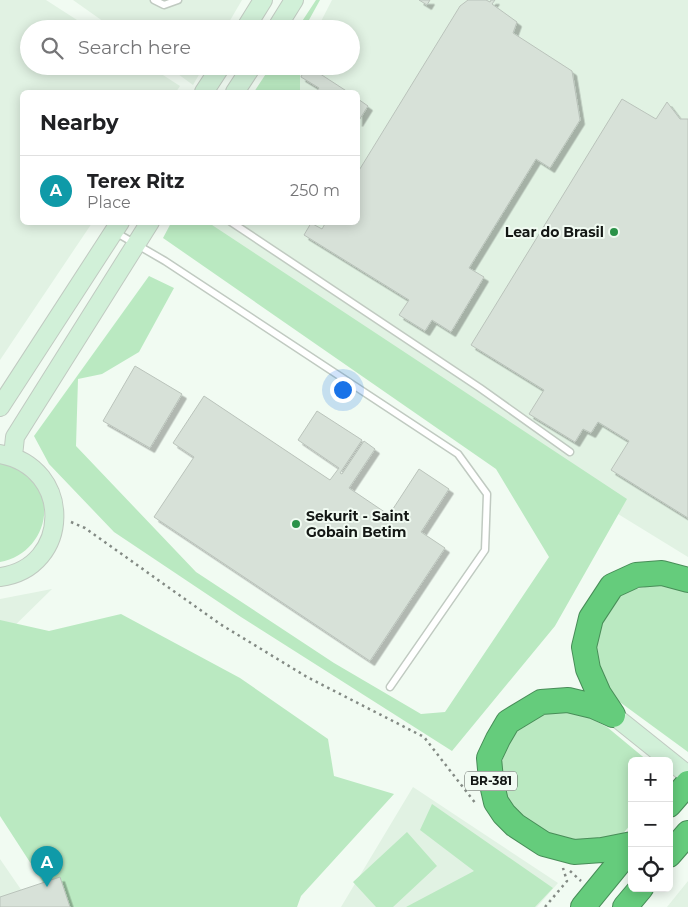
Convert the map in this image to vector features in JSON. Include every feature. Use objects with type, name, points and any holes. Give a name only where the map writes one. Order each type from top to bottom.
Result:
[{"type":"highway","points":[[613,715],[599,694],[588,669],[584,647],[591,618],[612,586],[636,575],[662,573],[688,580]]},
{"type":"highway","name":"BR-381","points":[[613,715],[593,706],[568,700],[541,702],[508,722],[489,758],[496,802],[515,825],[544,844],[574,852],[628,847]]},
{"type":"highway","points":[[671,802],[688,784]]},
{"type":"highway","points":[[673,850],[688,833]]},
{"type":"highway","name":"BR-381","points":[[588,900],[631,847]]},
{"type":"highway","points":[[625,907],[638,892]]},
{"type":"main road","points":[[251,20],[263,0]]},
{"type":"main road","points":[[282,20],[294,0]]},
{"type":"main road","points":[[205,90],[215,75]]},
{"type":"main road","points":[[235,90],[246,75]]},
{"type":"main road","points":[[0,577],[9,576],[27,567],[42,554],[51,536],[55,517],[52,497],[44,479],[30,465],[6,455],[15,437],[148,225]]},
{"type":"main road","points":[[0,407],[117,227]]},
{"type":"main road","points":[[613,715],[688,775]]},
{"type":"lane","points":[[154,0],[164,5],[178,0]]},
{"type":"lane","points":[[236,225],[480,388],[570,452]]},
{"type":"lane","points":[[117,227],[136,244],[165,261],[458,454],[487,494],[485,550],[390,687]]},
{"type":"path","points":[[55,517],[85,528],[220,624],[307,677],[424,737],[478,808]]},
{"type":"path","points":[[545,907],[567,881],[562,864],[588,900]]},
{"type":"shaded area","points":[[0,0],[46,0],[77,20],[20,20],[20,75],[163,75],[180,86],[177,90],[20,90],[20,225],[91,225],[0,360]]},
{"type":"shaded area","points":[[73,0],[242,0],[230,20],[101,20]]},
{"type":"shaded area","points":[[332,0],[688,0],[688,557],[618,514],[203,225],[360,225],[360,90],[284,90],[292,75],[360,75],[360,20],[322,20]]},
{"type":"shaded area","points":[[179,75],[199,75],[193,85]]},
{"type":"shaded area","points":[[52,589],[0,640],[0,599]]},
{"type":"shaded area","points":[[413,787],[558,883],[537,907],[341,907]]},
{"type":"shaded area","points":[[0,859],[33,907],[0,907]]},
{"type":"shaded area","points":[[688,881],[688,907],[667,907]]},
{"type":"green space","points":[[316,0],[320,0],[309,20],[303,20]]},
{"type":"green space","points":[[265,75],[300,75],[300,90],[255,90]]},
{"type":"green space","points":[[170,225],[212,225],[627,499],[555,626],[452,751],[241,617],[114,532],[49,464],[34,436],[149,276],[174,288],[139,352],[102,374],[78,379],[76,446],[196,572],[334,663],[421,714],[445,712],[549,557],[496,469],[163,238]]},
{"type":"green space","points":[[0,463],[19,469],[38,487],[43,500],[44,514],[35,540],[26,550],[14,558],[0,562]]},
{"type":"green space","points":[[654,585],[682,586],[688,589],[688,752],[617,700],[598,675],[594,625],[623,592]]},
{"type":"green space","points":[[121,614],[240,678],[328,739],[334,776],[394,794],[301,896],[297,907],[59,907],[0,816],[0,620],[49,631]]},
{"type":"green space","points":[[576,711],[607,727],[643,757],[628,757],[628,828],[620,837],[584,845],[540,832],[508,808],[499,771],[511,733],[540,712]]},
{"type":"green space","points":[[432,804],[553,888],[535,907],[406,907],[474,871],[420,830]]},
{"type":"green space","points":[[407,832],[437,866],[393,907],[376,907],[353,882]]},
{"type":"building","points":[[419,0],[430,0],[427,5]]},
{"type":"building","points":[[468,0],[486,0],[490,2],[495,0],[492,4],[517,22],[513,33],[572,71],[580,120],[550,168],[536,159],[469,268],[484,277],[451,332],[432,320],[425,331],[399,315],[409,300],[304,235],[310,225],[315,225],[322,229],[324,225],[360,225],[360,169],[460,6]]},
{"type":"building","points":[[302,75],[322,75],[345,90],[318,90],[319,88],[301,77]]},
{"type":"building","name":"Lear do Brasil","points":[[622,99],[656,119],[667,102],[680,119],[688,119],[688,518],[611,470],[629,441],[598,422],[591,433],[583,429],[575,442],[529,414],[544,390],[471,345]]},
{"type":"building","points":[[360,100],[368,106],[360,119]]},
{"type":"building","points":[[135,366],[182,394],[150,448],[103,421]]},
{"type":"building","name":"Sekurit - Saint Gobain Betim","points":[[204,396],[330,480],[339,468],[298,440],[317,411],[362,440],[340,473],[342,474],[364,441],[375,449],[349,488],[389,515],[419,469],[449,489],[421,532],[445,548],[370,661],[154,517],[194,457],[173,443]]},
{"type":"building","points":[[60,877],[70,907],[0,907],[0,897]]},
{"type":"place","name":"Lear do Brasil","points":[[614,232]]},
{"type":"place","name":"Sekurit - Saint Gobain Betim","points":[[296,524]]},
{"type":"place","name":"Terex Ritz","points":[[47,887]]}]
